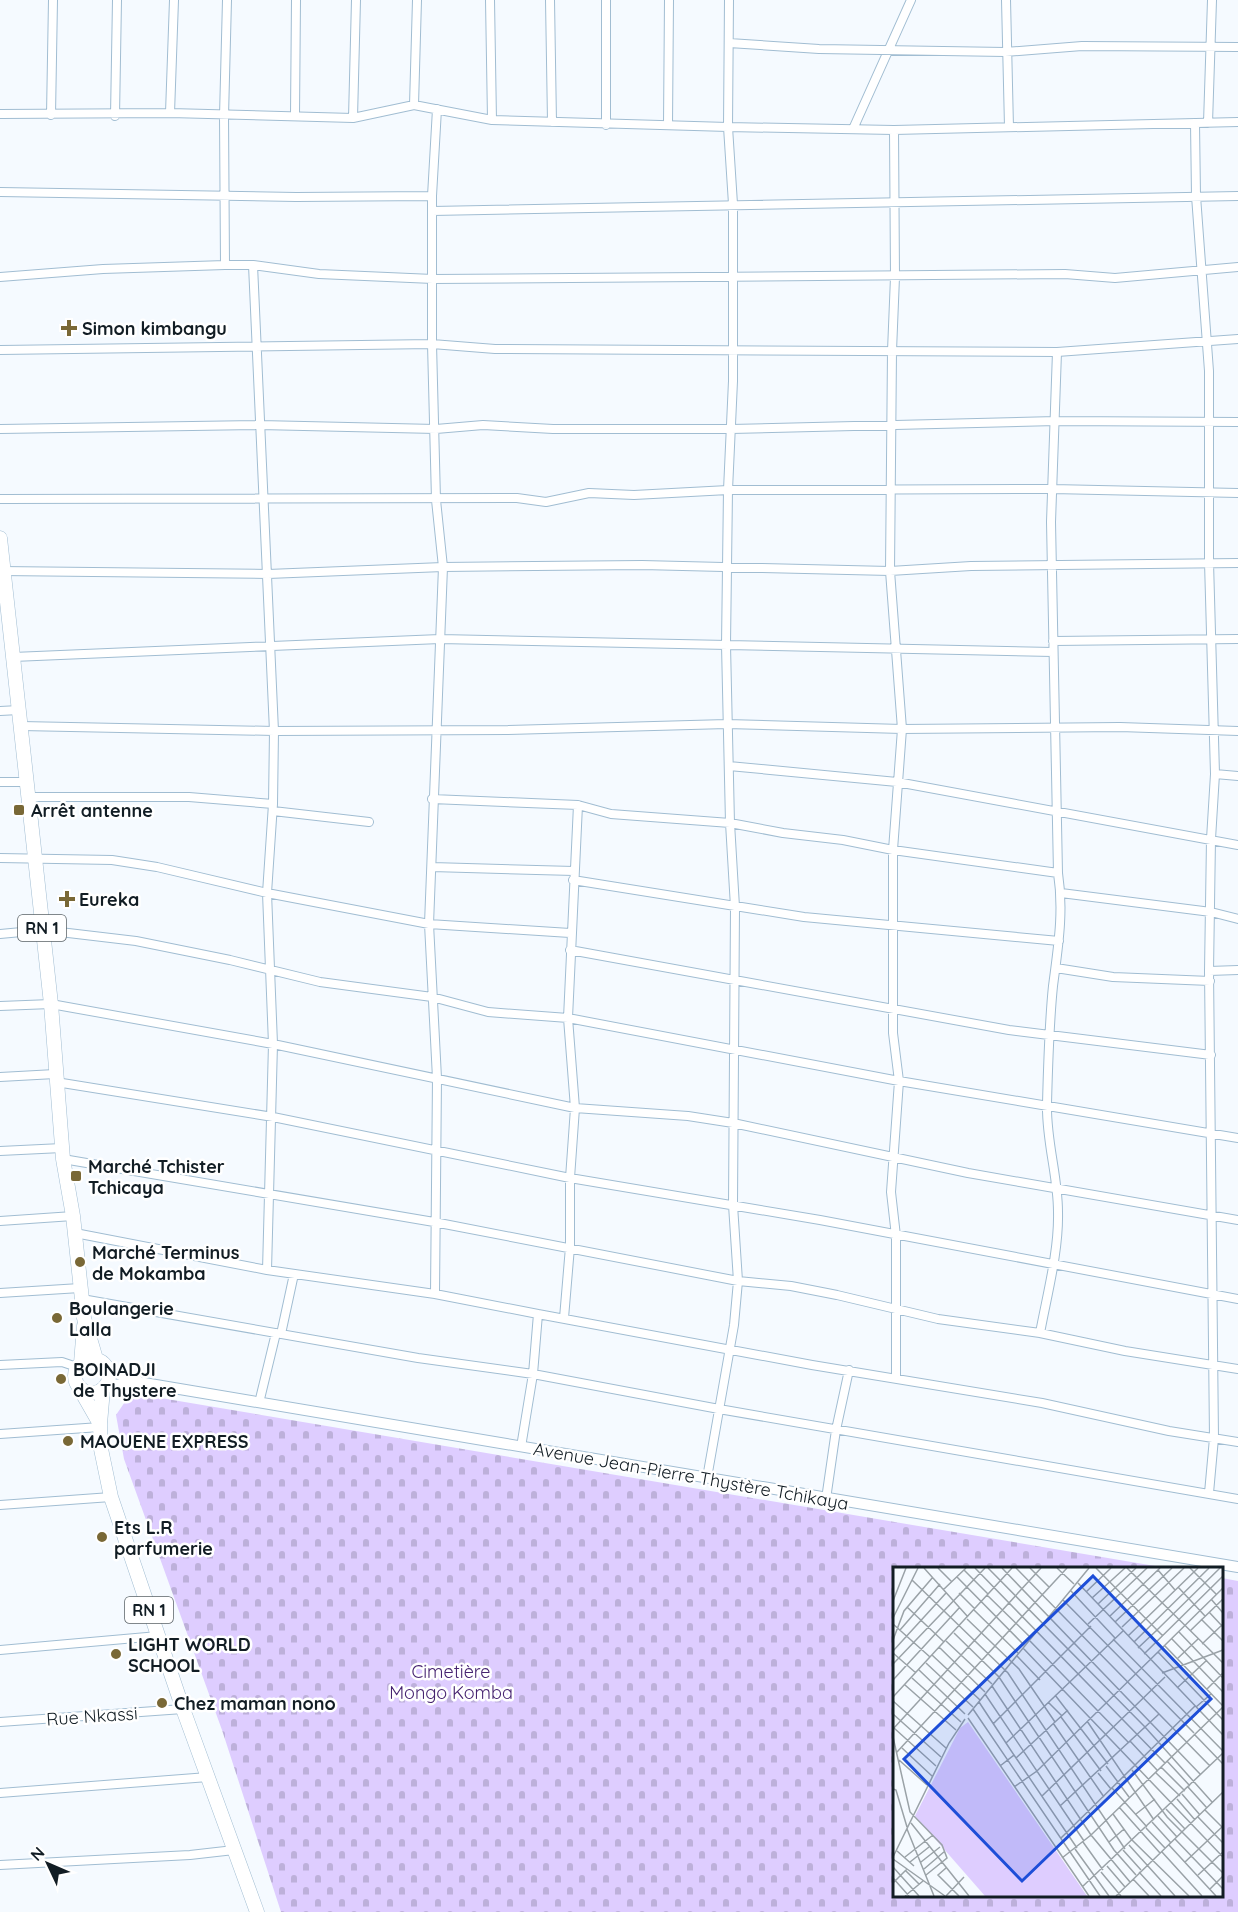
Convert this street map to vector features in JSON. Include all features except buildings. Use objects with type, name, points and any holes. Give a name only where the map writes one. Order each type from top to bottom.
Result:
[{"type":"highway","name":"RN 1","points":[[0,538],[5,637],[13,657],[26,782],[30,797],[33,857],[51,1004],[63,1154],[74,1216],[84,1318],[96,1359]]},
{"type":"highway","name":"RN 1","points":[[79,1365],[84,1318]]},
{"type":"highway","points":[[96,1359],[108,1370],[105,1387],[92,1394],[80,1389],[74,1376],[79,1365],[96,1359]]},
{"type":"highway","name":"RN 1","points":[[105,1387],[100,1425],[103,1467],[111,1497],[183,1709],[257,1912]]},
{"type":"highway","name":"RN 1","points":[[80,1389],[100,1425]]},
{"type":"street","points":[[51,115],[53,0]]},
{"type":"street","points":[[115,116],[117,0]]},
{"type":"street","points":[[170,113],[174,0]]},
{"type":"street","points":[[225,265],[224,116],[227,0]]},
{"type":"street","points":[[295,115],[296,0]]},
{"type":"street","points":[[353,118],[356,0]]},
{"type":"street","points":[[414,105],[417,0]]},
{"type":"street","points":[[490,0],[492,120]]},
{"type":"street","points":[[550,0],[552,122]]},
{"type":"street","points":[[606,0],[606,124]]},
{"type":"street","points":[[668,125],[669,0]]},
{"type":"street","points":[[707,1478],[729,1350],[738,1281],[733,1204],[736,1050],[735,907],[730,823],[726,645],[733,352],[733,204],[728,127],[729,0]]},
{"type":"street","points":[[853,129],[911,0]]},
{"type":"street","points":[[1006,0],[1005,52],[1009,127]]},
{"type":"street","points":[[1208,123],[1212,0]]},
{"type":"street","points":[[729,42],[887,50],[1005,52],[1082,46],[1238,47]]},
{"type":"street","points":[[0,114],[115,116],[170,113],[353,118],[414,105],[492,120],[728,127],[894,130],[1238,122]]},
{"type":"street","points":[[435,1294],[436,1078],[429,924],[432,799],[443,567],[436,500],[436,429],[432,344],[432,196],[437,109]]},
{"type":"street","points":[[1195,123],[1196,196],[1210,422],[1209,562],[1215,774],[1211,839],[1209,971],[1212,1132],[1210,1294],[1214,1438],[1209,1494]]},
{"type":"street","points":[[894,130],[895,277],[891,351],[890,571],[894,650],[902,729],[894,850],[894,1008],[899,1081],[891,1192],[896,1236],[896,1377]]},
{"type":"street","points":[[0,192],[432,196]]},
{"type":"street","points":[[432,211],[1238,196]]},
{"type":"street","points":[[0,277],[103,269],[225,265],[253,265],[319,274],[433,279],[1065,274],[1114,278],[1201,268],[1238,267]]},
{"type":"street","points":[[253,265],[274,731],[273,807],[267,893],[268,971],[273,1044],[273,1118],[267,1270]]},
{"type":"street","points":[[0,350],[432,344],[495,349],[1057,352],[1238,339]]},
{"type":"street","points":[[1040,1333],[1059,1214],[1049,1148],[1047,1106],[1061,893],[1058,873],[1052,565],[1057,352]]},
{"type":"street","points":[[0,429],[260,425],[436,429],[483,425],[553,429],[731,429],[891,423],[1238,422]]},
{"type":"street","points":[[0,499],[436,500],[517,498],[546,502],[589,494],[634,495],[728,490],[1052,489],[1238,493]]},
{"type":"street","points":[[2,571],[268,574],[443,567],[642,565],[890,571],[1052,565],[1238,563]]},
{"type":"street","points":[[13,657],[440,639],[1053,652]]},
{"type":"street","points":[[1053,641],[1238,639]]},
{"type":"street","points":[[0,711],[19,710]]},
{"type":"street","points":[[21,726],[274,731],[508,730],[727,724],[902,729],[1056,727],[1238,731]]},
{"type":"street","points":[[729,766],[897,782],[1238,844]]},
{"type":"street","points":[[1215,774],[1238,776]]},
{"type":"street","points":[[0,782],[26,782]]},
{"type":"street","points":[[30,797],[189,797],[369,822]]},
{"type":"street","points":[[432,799],[578,805],[622,815],[730,823],[894,850],[1058,873]]},
{"type":"street","points":[[564,1318],[570,1247],[570,1178],[575,1108],[568,1018],[570,933],[578,805]]},
{"type":"street","points":[[0,858],[112,860],[157,867],[267,893],[429,924],[570,933]]},
{"type":"street","points":[[432,867],[573,875],[735,907],[894,926],[1059,940]]},
{"type":"street","points":[[1061,893],[1211,912],[1238,919]]},
{"type":"street","points":[[0,934],[43,930],[136,941],[230,960],[320,982],[432,997],[488,1012],[568,1018],[899,1081],[1238,1138]]},
{"type":"street","points":[[570,950],[1009,1030],[1211,1055]]},
{"type":"street","points":[[1056,968],[1137,979],[1210,981]]},
{"type":"street","points":[[1209,971],[1238,970]]},
{"type":"street","points":[[0,1006],[51,1004],[273,1044],[575,1108],[679,1115],[733,1123],[1057,1190],[1238,1220]]},
{"type":"street","points":[[0,1077],[56,1078],[273,1118],[570,1178],[733,1204],[1238,1299]]},
{"type":"street","points":[[0,1151],[63,1154],[270,1196],[434,1222],[738,1281],[791,1286],[982,1327],[1040,1333],[1238,1369]]},
{"type":"street","points":[[0,1221],[74,1216]]},
{"type":"street","points":[[75,1233],[267,1270],[435,1294],[729,1350],[896,1377],[1238,1442]]},
{"type":"street","points":[[259,1404],[294,1274]]},
{"type":"street","points":[[0,1293],[81,1293],[418,1358],[533,1374],[836,1430],[1238,1499]]},
{"type":"street","points":[[521,1447],[533,1374],[538,1314]]},
{"type":"street","points":[[0,1365],[62,1362],[79,1365]]},
{"type":"street","name":"Avenue Jean-Pierre Thystère Tchikaya","points":[[108,1370],[144,1383],[259,1404],[1238,1567]]},
{"type":"street","points":[[826,1499],[836,1430],[849,1370]]},
{"type":"street","name":"Avenue Jean-Pierre Thystère Tchikaya","points":[[105,1387],[144,1383]]},
{"type":"street","points":[[0,1434],[100,1425]]},
{"type":"street","points":[[0,1505],[111,1497]]},
{"type":"street","points":[[0,1650],[158,1636]]},
{"type":"street","name":"Rue Nkassi","points":[[0,1722],[183,1709]]},
{"type":"street","points":[[0,1793],[208,1777]]},
{"type":"street","points":[[0,1865],[190,1855],[234,1850]]},
{"type":"green space","name":"Cimetière Mongo Komba","points":[[131,1393],[1161,1567],[893,1567],[893,1897],[1223,1897],[1223,1578],[1238,1581],[1238,1912],[281,1912],[222,1730],[124,1459],[116,1415]]},
{"type":"place","name":"Simon kimbangu","points":[[69,328]]},
{"type":"place","name":"Arrêt antenne","points":[[19,810]]},
{"type":"place","name":"Eureka","points":[[67,899]]},
{"type":"place","name":"Marché Tchister Tchicaya","points":[[76,1176]]},
{"type":"place","name":"Marché Terminus de Mokamba","points":[[80,1262]]},
{"type":"place","name":"Boulangerie Lalla","points":[[57,1318]]},
{"type":"place","name":"BOINADJI de Thystere","points":[[61,1379]]},
{"type":"place","name":"MAOUENE EXPRESS","points":[[68,1441]]},
{"type":"place","name":"Ets L.R parfumerie","points":[[102,1537]]},
{"type":"place","name":"LIGHT WORLD SCHOOL","points":[[116,1654]]},
{"type":"place","name":"Chez maman nono","points":[[162,1703]]}]
